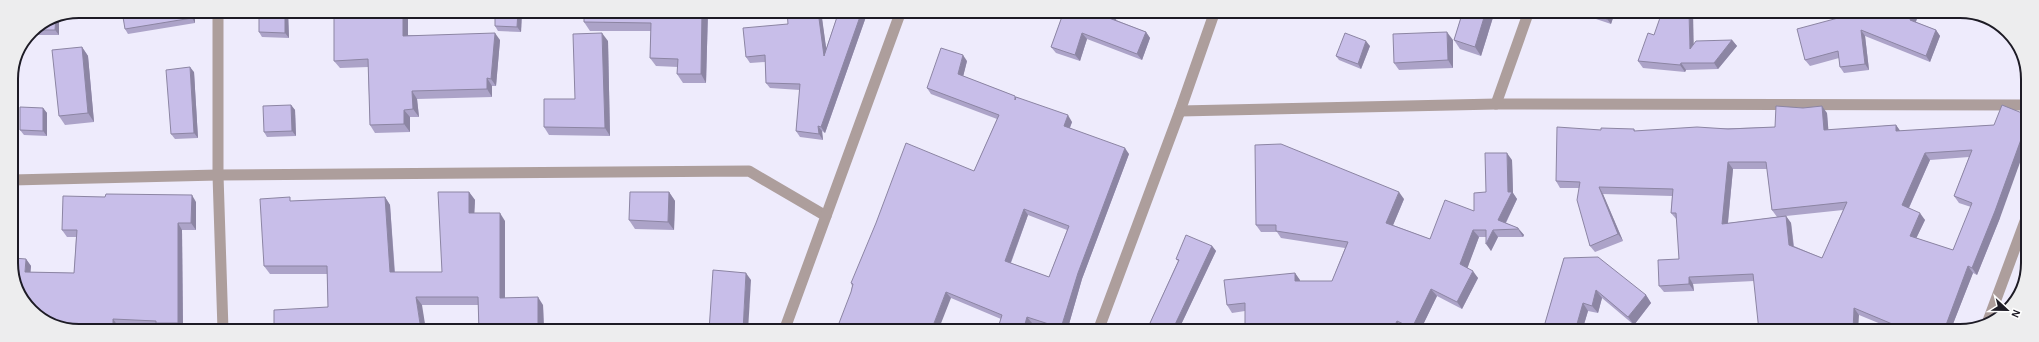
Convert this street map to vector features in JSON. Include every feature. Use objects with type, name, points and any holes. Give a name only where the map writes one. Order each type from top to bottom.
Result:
[{"type":"street","points":[[218,18],[218,175],[223,324]]},
{"type":"street","points":[[787,324],[898,18]]},
{"type":"street","points":[[1101,324],[1180,111],[1213,18]]},
{"type":"street","points":[[1496,104],[1527,18]]},
{"type":"street","points":[[1180,111],[1496,104],[2021,105]]},
{"type":"street","points":[[18,180],[218,175],[749,171],[826,216]]},
{"type":"street","points":[[1989,316],[2021,232]]},
{"type":"building","points":[[123,18],[192,18],[125,29]]},
{"type":"building","points":[[259,18],[285,18],[285,33],[259,32]]},
{"type":"building","points":[[334,18],[403,18],[403,36],[495,33],[491,79],[487,78],[487,89],[412,91],[413,109],[404,110],[404,124],[370,125],[368,59],[334,61]]},
{"type":"building","points":[[495,18],[518,18],[517,27],[495,26]]},
{"type":"building","points":[[584,18],[702,18],[701,74],[677,74],[678,59],[650,58],[651,23],[584,22]]},
{"type":"building","points":[[788,18],[819,18],[824,56],[837,18],[860,18],[821,127],[818,126],[819,134],[796,131],[800,84],[766,83],[765,55],[746,57],[743,28],[788,24]]},
{"type":"building","points":[[1061,18],[1109,18],[1146,32],[1137,54],[1082,33],[1075,55],[1051,47]]},
{"type":"building","points":[[1461,18],[1484,18],[1475,47],[1454,40]]},
{"type":"building","points":[[1660,18],[1689,18],[1690,49],[1696,41],[1732,40],[1714,63],[1681,63],[1680,65],[1638,61],[1648,33],[1654,35]]},
{"type":"building","points":[[1838,18],[1911,18],[1910,20],[1936,30],[1926,56],[1861,30],[1865,64],[1840,67],[1838,51],[1805,60],[1797,29]]},
{"type":"building","points":[[55,23],[55,30],[43,30]]},
{"type":"building","points":[[1447,32],[1448,60],[1394,63],[1393,34]]},
{"type":"building","points":[[602,33],[605,128],[544,127],[544,99],[575,99],[573,34]]},
{"type":"building","points":[[1345,33],[1366,41],[1358,64],[1336,56]]},
{"type":"building","points":[[82,47],[88,113],[59,116],[52,50]]},
{"type":"building","points":[[941,48],[963,55],[958,74],[1015,96],[1015,100],[1016,97],[1068,115],[1064,126],[1125,148],[1078,273],[1062,324],[1049,324],[1027,317],[1025,324],[999,324],[1002,315],[946,292],[934,324],[839,324],[851,292],[853,284],[851,283],[876,223],[906,143],[974,171],[999,115],[927,88]],"holes":[[[1024,209],[1069,226],[1049,277],[1005,261]]]},
{"type":"building","points":[[190,67],[194,133],[171,134],[166,70]]},
{"type":"building","points":[[291,105],[292,131],[264,132],[263,106]]},
{"type":"building","points":[[2002,105],[2021,113],[2021,140],[1972,268],[1968,266],[1946,324],[1892,324],[1854,308],[1853,324],[1758,324],[1753,274],[1689,277],[1689,284],[1659,286],[1658,260],[1679,259],[1676,213],[1671,213],[1673,189],[1599,187],[1618,234],[1590,246],[1577,200],[1580,182],[1556,181],[1557,127],[1601,130],[1601,128],[1634,129],[1634,131],[1697,127],[1728,129],[1775,127],[1776,106],[1803,108],[1822,106],[1824,130],[1896,125],[1896,131],[1994,125]],"holes":[[[1972,150],[1954,196],[1972,203],[1953,250],[1910,236],[1920,213],[1902,205],[1925,153]],[[1728,162],[1766,162],[1772,210],[1847,202],[1822,258],[1789,245],[1786,216],[1722,224]]]},
{"type":"building","points":[[20,107],[43,108],[43,131],[20,130]]},
{"type":"building","points":[[1281,144],[1399,192],[1386,223],[1430,239],[1445,200],[1474,211],[1474,193],[1486,192],[1485,153],[1507,153],[1508,192],[1512,192],[1498,220],[1518,229],[1493,230],[1486,244],[1486,230],[1473,230],[1460,264],[1473,271],[1457,302],[1431,289],[1414,324],[1403,324],[1397,321],[1396,324],[1245,324],[1245,303],[1227,305],[1224,280],[1295,273],[1295,281],[1332,281],[1348,242],[1276,231],[1276,225],[1256,225],[1255,145]]},
{"type":"building","points":[[438,192],[469,192],[469,213],[500,213],[500,298],[538,297],[538,324],[479,324],[478,297],[416,297],[420,324],[274,324],[274,310],[328,307],[327,266],[264,266],[260,199],[290,197],[290,201],[385,197],[390,272],[442,272]]},
{"type":"building","points":[[630,192],[669,192],[668,222],[629,220]]},
{"type":"building","points":[[106,194],[192,195],[191,223],[178,223],[178,323],[156,323],[156,321],[113,319],[113,324],[79,324],[63,322],[52,318],[42,311],[26,293],[19,275],[18,258],[26,259],[25,272],[74,273],[77,230],[62,230],[63,196],[105,197]]},
{"type":"building","points":[[1186,235],[1212,246],[1175,324],[1152,324],[1150,323],[1179,260],[1176,259]]},
{"type":"building","points":[[1598,257],[1646,295],[1628,317],[1596,290],[1592,306],[1583,303],[1577,324],[1545,324],[1564,258]]},
{"type":"building","points":[[713,270],[746,273],[743,324],[709,324]]}]
